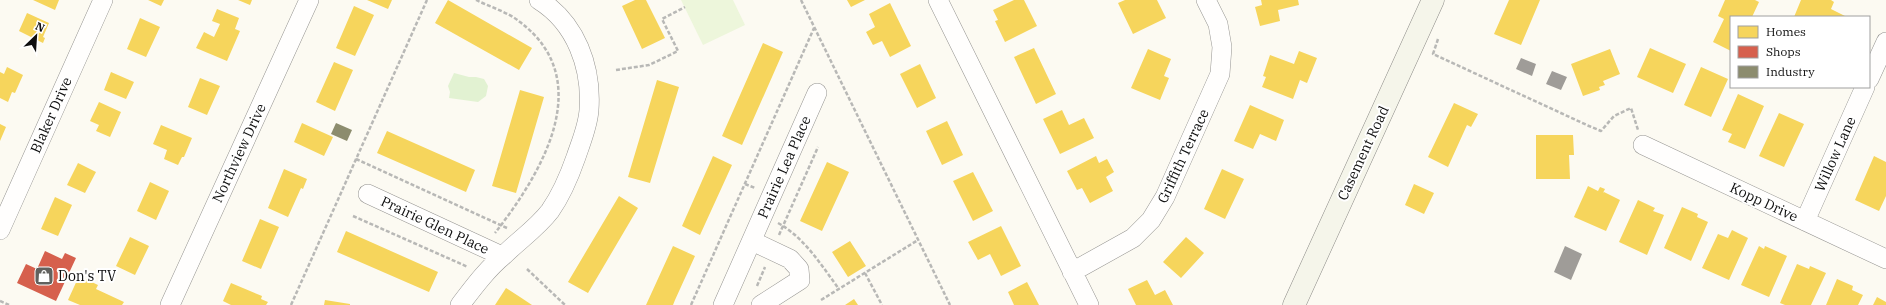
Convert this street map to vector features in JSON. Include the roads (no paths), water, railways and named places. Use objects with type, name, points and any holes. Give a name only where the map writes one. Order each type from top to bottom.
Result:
[{"type":"street","name":"Blaker Drive","points":[[0,230],[103,0]]},
{"type":"street","name":"Northview Drive","points":[[170,305],[309,0]]},
{"type":"street","name":"Prairie Glen Place","points":[[460,305],[502,256],[549,212],[564,190],[585,132],[589,110],[588,82],[583,56],[574,36],[561,18],[539,0]]},
{"type":"street","points":[[938,0],[1089,305]]},
{"type":"street","name":"Griffith Terrace","points":[[1072,272],[1133,238],[1151,220],[1165,197],[1220,74],[1222,47],[1218,24],[1206,0]]},
{"type":"street","name":"Casement Road","points":[[1294,305],[1433,0]]},
{"type":"street","points":[[1870,77],[1886,42]]},
{"type":"street","name":"Willow Lane","points":[[1805,221],[1866,88]]},
{"type":"street","name":"Prairie Lea Place","points":[[723,305],[817,93]]},
{"type":"street","name":"Kopp Drive","points":[[1643,145],[1886,259]]},
{"type":"street","name":"Prairie Glen Place","points":[[368,194],[502,256]]},
{"type":"street","points":[[752,241],[790,259],[799,269],[800,280],[758,298]]},
{"type":"place","name":"Don's TV","points":[[44,276]]}]
